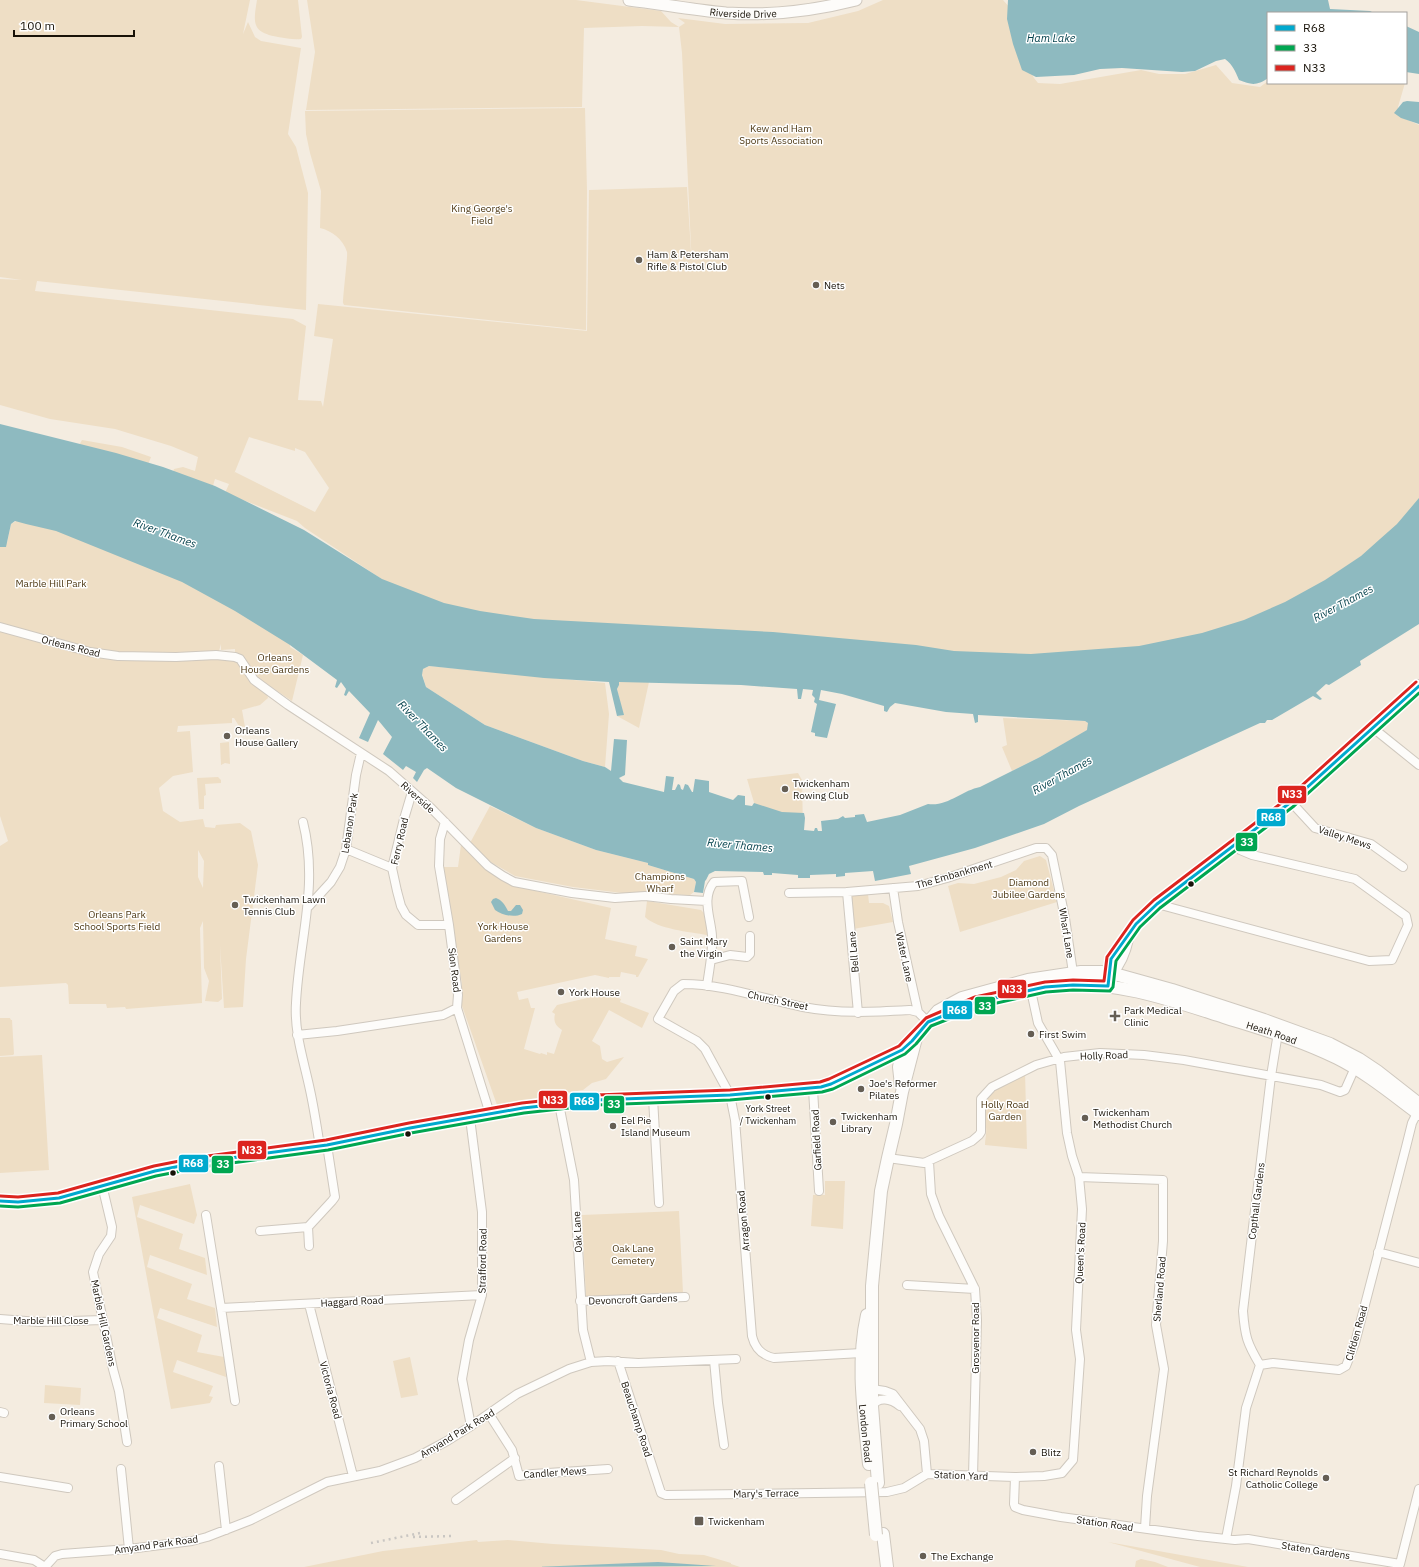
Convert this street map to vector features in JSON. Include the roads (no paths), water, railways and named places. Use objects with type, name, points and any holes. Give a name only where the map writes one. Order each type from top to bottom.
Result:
[{"type":"main road","points":[[1108,986],[1111,973],[1124,955],[1127,938],[1136,924],[1157,904],[1291,802],[1419,686]]},
{"type":"main road","name":"Heath Road","points":[[1029,985],[1073,973],[1095,972],[1111,973],[1172,990],[1280,1030],[1303,1043],[1337,1058],[1357,1063],[1377,1071],[1418,1110]]},
{"type":"main road","name":"Heath Road","points":[[1029,985],[1108,986],[1134,990],[1280,1030]]},
{"type":"main road","name":"London Road","points":[[902,1092],[899,1071],[902,1050],[942,1008],[962,998],[1029,985]]},
{"type":"main road","name":"London Road","points":[[880,1567],[880,1534],[867,1389],[866,1323],[871,1300],[879,1206],[902,1092],[917,1035]]},
{"type":"main road","points":[[0,1201],[18,1202],[58,1198],[155,1171],[189,1164],[324,1146],[490,1114],[558,1104],[605,1099],[730,1095],[813,1089],[831,1084],[902,1050]]},
{"type":"main road","name":"London Road","points":[[867,1389],[872,1406],[875,1483]]},
{"type":"main road","name":"London Road","points":[[880,1534],[888,1567]]},
{"type":"street","name":"Riverside Drive","points":[[629,0],[727,13],[770,13],[807,11],[856,0]]},
{"type":"street","name":"Orleans Road","points":[[0,627],[90,652],[118,656],[144,657]]},
{"type":"street","name":"Riverside","points":[[144,657],[216,655],[240,659],[254,680],[288,705],[389,771],[445,822],[488,866],[514,882],[572,893],[615,898],[644,896],[707,901]]},
{"type":"street","points":[[1373,728],[1419,765]]},
{"type":"street","name":"Lebanon Park","points":[[308,906],[331,882],[340,867],[346,849],[356,775],[361,752]]},
{"type":"street","name":"Ferry Road","points":[[412,792],[392,868],[402,906],[410,920],[418,925],[449,925]]},
{"type":"street","name":"Valley Mews","points":[[1291,802],[1315,828],[1371,844],[1403,867]]},
{"type":"street","points":[[260,1231],[308,1226],[335,1197],[297,1035],[296,1004],[308,906],[310,860],[303,822]]},
{"type":"street","name":"Sion Road","points":[[445,822],[440,839],[439,866],[449,925],[458,995],[457,1008],[490,1114]]},
{"type":"street","points":[[1157,904],[1369,962],[1392,960],[1408,925],[1406,916],[1355,879],[1252,855],[1240,850],[1234,845]]},
{"type":"street","name":"The Embankment","points":[[789,893],[847,892],[918,886],[1006,859],[1036,848],[1046,848]]},
{"type":"street","name":"Wharf Lane","points":[[1046,848],[1052,855],[1065,918],[1073,973]]},
{"type":"street","points":[[346,849],[392,868]]},
{"type":"street","points":[[706,986],[711,960],[712,937],[707,901],[709,889],[714,882],[742,881],[748,917]]},
{"type":"street","name":"Water Lane","points":[[893,888],[898,922],[918,1012]]},
{"type":"street","name":"Bell Lane","points":[[847,892],[858,1013]]},
{"type":"street","points":[[711,960],[730,955],[747,957],[750,954],[750,936]]},
{"type":"street","name":"Church Street","points":[[658,1019],[674,991],[683,984],[706,986],[803,1007],[858,1013],[910,1010],[918,1012]]},
{"type":"street","name":"Queen's Road","points":[[1015,1477],[1044,1476],[1062,1473],[1073,1460],[1078,1408],[1080,1359],[1076,1330],[1082,1209],[1079,1176],[1072,1156],[1067,1133],[1059,1058],[1045,1037],[1038,1023],[1029,985]]},
{"type":"street","points":[[297,1035],[337,1031],[443,1015],[457,1008]]},
{"type":"street","points":[[918,1012],[928,1022]]},
{"type":"street","name":"Arragon Road","points":[[658,1019],[697,1041],[705,1049],[730,1095],[735,1120],[752,1336],[754,1345],[762,1353],[774,1358],[866,1353]]},
{"type":"street","name":"Copthall Gardens","points":[[1260,1366],[1248,1344],[1245,1333],[1243,1311],[1271,1076],[1280,1030]]},
{"type":"street","name":"Holly Road","points":[[888,1158],[924,1163],[929,1162],[972,1141],[979,1135],[982,1128],[981,1099],[992,1087],[1036,1066],[1059,1058],[1100,1053],[1144,1054],[1320,1085],[1343,1092],[1357,1063]]},
{"type":"street","name":"Garfield Road","points":[[813,1089],[819,1191]]},
{"type":"street","points":[[652,1098],[659,1202]]},
{"type":"street","name":"Oak Lane","points":[[558,1104],[574,1180],[580,1300],[583,1330],[591,1362]]},
{"type":"street","name":"Clifden Road","points":[[1260,1366],[1280,1364],[1339,1370],[1346,1366],[1355,1343],[1407,1141],[1412,1123],[1418,1110]]},
{"type":"street","name":"Strafford Road","points":[[470,1118],[482,1212],[482,1295],[469,1340],[462,1379],[471,1426]]},
{"type":"street","name":"Grosvenor Road","points":[[929,1162],[931,1194],[938,1216],[975,1289],[977,1333],[973,1476]]},
{"type":"street","name":"Sherland Road","points":[[1079,1176],[1163,1180],[1163,1241],[1156,1325],[1164,1369],[1147,1496],[1145,1528]]},
{"type":"street","name":"Marble Hill Gardens","points":[[102,1185],[112,1227],[111,1236],[99,1254],[93,1272],[119,1391],[127,1442]]},
{"type":"street","points":[[206,1215],[235,1401]]},
{"type":"street","points":[[308,1226],[309,1246]]},
{"type":"street","points":[[1378,1252],[1419,1263]]},
{"type":"street","points":[[907,1285],[975,1289]]},
{"type":"street","name":"Haggard Road","points":[[221,1308],[482,1295]]},
{"type":"street","name":"Devoncroft Gardens","points":[[580,1300],[685,1297]]},
{"type":"street","name":"Victoria Road","points":[[309,1304],[353,1476]]},
{"type":"street","name":"Marble Hill Close","points":[[0,1319],[39,1322],[103,1320]]},
{"type":"street","name":"Amyand Park Road","points":[[45,1567],[55,1556],[58,1555],[129,1549],[192,1541],[226,1530],[251,1520],[327,1482],[380,1471],[415,1458],[471,1426],[517,1394],[569,1369],[591,1362],[618,1361],[638,1363],[736,1359]]},
{"type":"street","points":[[714,1360],[724,1445]]},
{"type":"street","name":"Beauchamp Road","points":[[618,1361],[656,1477]]},
{"type":"street","points":[[1226,1539],[1236,1486],[1246,1408],[1250,1392],[1260,1366]]},
{"type":"street","points":[[867,1389],[885,1391],[893,1394],[923,1434],[927,1474]]},
{"type":"street","points":[[872,1406],[878,1400],[887,1400],[893,1401],[903,1409]]},
{"type":"street","name":"Candler Mews","points":[[489,1414],[512,1450],[519,1476],[608,1469]]},
{"type":"street","name":"Candler Mews","points":[[456,1500],[514,1458]]},
{"type":"street","points":[[219,1466],[226,1530]]},
{"type":"street","points":[[121,1469],[129,1549]]},
{"type":"street","name":"Station Yard","points":[[887,1492],[904,1488],[927,1474],[1015,1477]]},
{"type":"street","points":[[0,1477],[68,1488]]},
{"type":"street","name":"Mary's Terrace","points":[[656,1477],[661,1493],[666,1495],[887,1492]]},
{"type":"street","name":"Station Road","points":[[1015,1477],[1014,1504],[1018,1509],[1061,1517],[1226,1539]]},
{"type":"street","name":"Staten Gardens","points":[[1226,1539],[1248,1539],[1400,1564],[1419,1489]]},
{"type":"street","points":[[0,1554],[34,1560],[45,1567]]},
{"type":"water","name":"Ham Lake","points":[[1008,0],[1328,0],[1330,9],[1372,12],[1267,12],[1267,79],[1254,84],[1239,80],[1232,66],[1225,59],[1216,61],[1195,71],[1182,72],[1122,68],[1100,69],[1074,75],[1036,77],[1022,70],[1013,44],[1007,19]]},
{"type":"water","points":[[1407,26],[1419,32],[1419,74],[1407,72]]},
{"type":"water","points":[[1403,102],[1419,102],[1419,124],[1401,118],[1394,113]]},
{"type":"water","name":"River Thames","points":[[0,424],[116,453],[163,467],[215,486],[304,530],[382,579],[444,603],[480,611],[534,619],[773,632],[916,645],[954,651],[1031,654],[1139,646],[1202,633],[1244,620],[1285,602],[1325,580],[1361,556],[1397,524],[1419,498],[1419,624],[1360,661],[1361,665],[1329,685],[1326,684],[1316,693],[1322,699],[1320,700],[1313,696],[1272,720],[1267,720],[1265,723],[1260,723],[1079,806],[1044,824],[975,848],[909,866],[911,874],[875,881],[873,871],[845,873],[845,876],[836,877],[836,874],[810,875],[810,878],[798,878],[798,875],[772,873],[772,875],[764,875],[763,872],[715,871],[709,874],[705,881],[703,893],[694,892],[696,882],[694,879],[648,865],[648,863],[596,850],[536,828],[456,788],[427,768],[424,770],[417,782],[413,778],[416,772],[406,766],[403,770],[383,754],[392,737],[378,720],[368,742],[359,738],[370,713],[349,691],[346,696],[344,695],[346,689],[341,682],[337,688],[335,687],[337,680],[290,645],[235,611],[182,582],[56,531],[15,521],[11,524],[6,547],[0,547]],"holes":[[[429,666],[544,678],[609,682],[617,716],[624,715],[617,689],[619,682],[741,685],[797,689],[798,699],[801,699],[803,689],[813,690],[812,695],[815,698],[814,702],[817,704],[811,732],[815,733],[815,736],[827,738],[836,704],[819,700],[821,690],[842,694],[884,706],[884,711],[887,712],[895,703],[946,712],[973,714],[975,723],[978,722],[978,715],[1085,721],[1088,723],[1087,730],[1040,757],[948,801],[928,804],[900,815],[867,822],[864,814],[845,818],[843,816],[838,819],[821,821],[822,831],[818,831],[817,828],[815,828],[814,831],[804,830],[804,813],[782,812],[754,803],[752,806],[745,805],[745,796],[738,795],[733,800],[709,792],[709,781],[695,779],[693,792],[688,785],[685,784],[683,790],[678,784],[675,790],[672,790],[674,777],[666,776],[664,792],[623,782],[619,778],[625,775],[627,740],[614,739],[611,771],[605,767],[583,761],[485,725],[426,687],[422,675],[423,669]]]},
{"type":"water","points":[[496,898],[503,903],[508,911],[511,911],[516,905],[520,905],[523,910],[522,914],[512,916],[498,912],[495,910],[491,902]]},
{"type":"water","points":[[658,1562],[716,1566],[535,1567]]},
{"type":"railway","points":[[371,1543],[420,1533]]},
{"type":"railway","points":[[413,1537],[453,1536]]},
{"type":"place","name":"Ham & Petersham Rifle & Pistol Club","points":[[639,260]]},
{"type":"place","name":"Nets","points":[[816,285]]},
{"type":"place","name":"Orleans House Gallery","points":[[227,736]]},
{"type":"place","name":"Twickenham Rowing Club","points":[[785,789]]},
{"type":"place","name":"Twickenham Lawn Tennis Club","points":[[235,905]]},
{"type":"place","name":"Saint Mary the Virgin","points":[[672,947]]},
{"type":"place","name":"York House","points":[[561,992]]},
{"type":"place","name":"Park Medical Clinic","points":[[1115,1016]]},
{"type":"place","name":"First Swim","points":[[1031,1034]]},
{"type":"place","name":"Joe's Reformer Pilates","points":[[861,1089]]},
{"type":"place","name":"York Street / Twickenham","points":[[768,1097]]},
{"type":"place","name":"Twickenham Methodist Church","points":[[1085,1118]]},
{"type":"place","name":"Twickenham Library","points":[[833,1122]]},
{"type":"place","name":"Eel Pie Island Museum","points":[[613,1126]]},
{"type":"place","name":"Orleans Primary School","points":[[52,1417]]},
{"type":"place","name":"Blitz","points":[[1033,1452]]},
{"type":"place","name":"St Richard Reynolds Catholic College","points":[[1326,1478]]},
{"type":"place","name":"Twickenham","points":[[699,1521]]},
{"type":"place","name":"The Exchange","points":[[923,1556]]},
{"type":"park label","name":"Kew and Ham Sports Association","points":[[781,134]]},
{"type":"park label","name":"King George's Field","points":[[482,214]]},
{"type":"park label","name":"Marble Hill Park","points":[[51,583]]},
{"type":"park label","name":"Orleans House Gardens","points":[[275,662]]},
{"type":"park label","name":"Champions Wharf","points":[[660,882]]},
{"type":"park label","name":"Diamond Jubilee Gardens","points":[[1029,888]]},
{"type":"park label","name":"Orleans Park School Sports Field","points":[[117,920]]},
{"type":"park label","name":"York House Gardens","points":[[503,932]]},
{"type":"park label","name":"Holly Road Garden","points":[[1005,1110]]},
{"type":"park label","name":"Oak Lane Cemetery","points":[[633,1254]]}]
